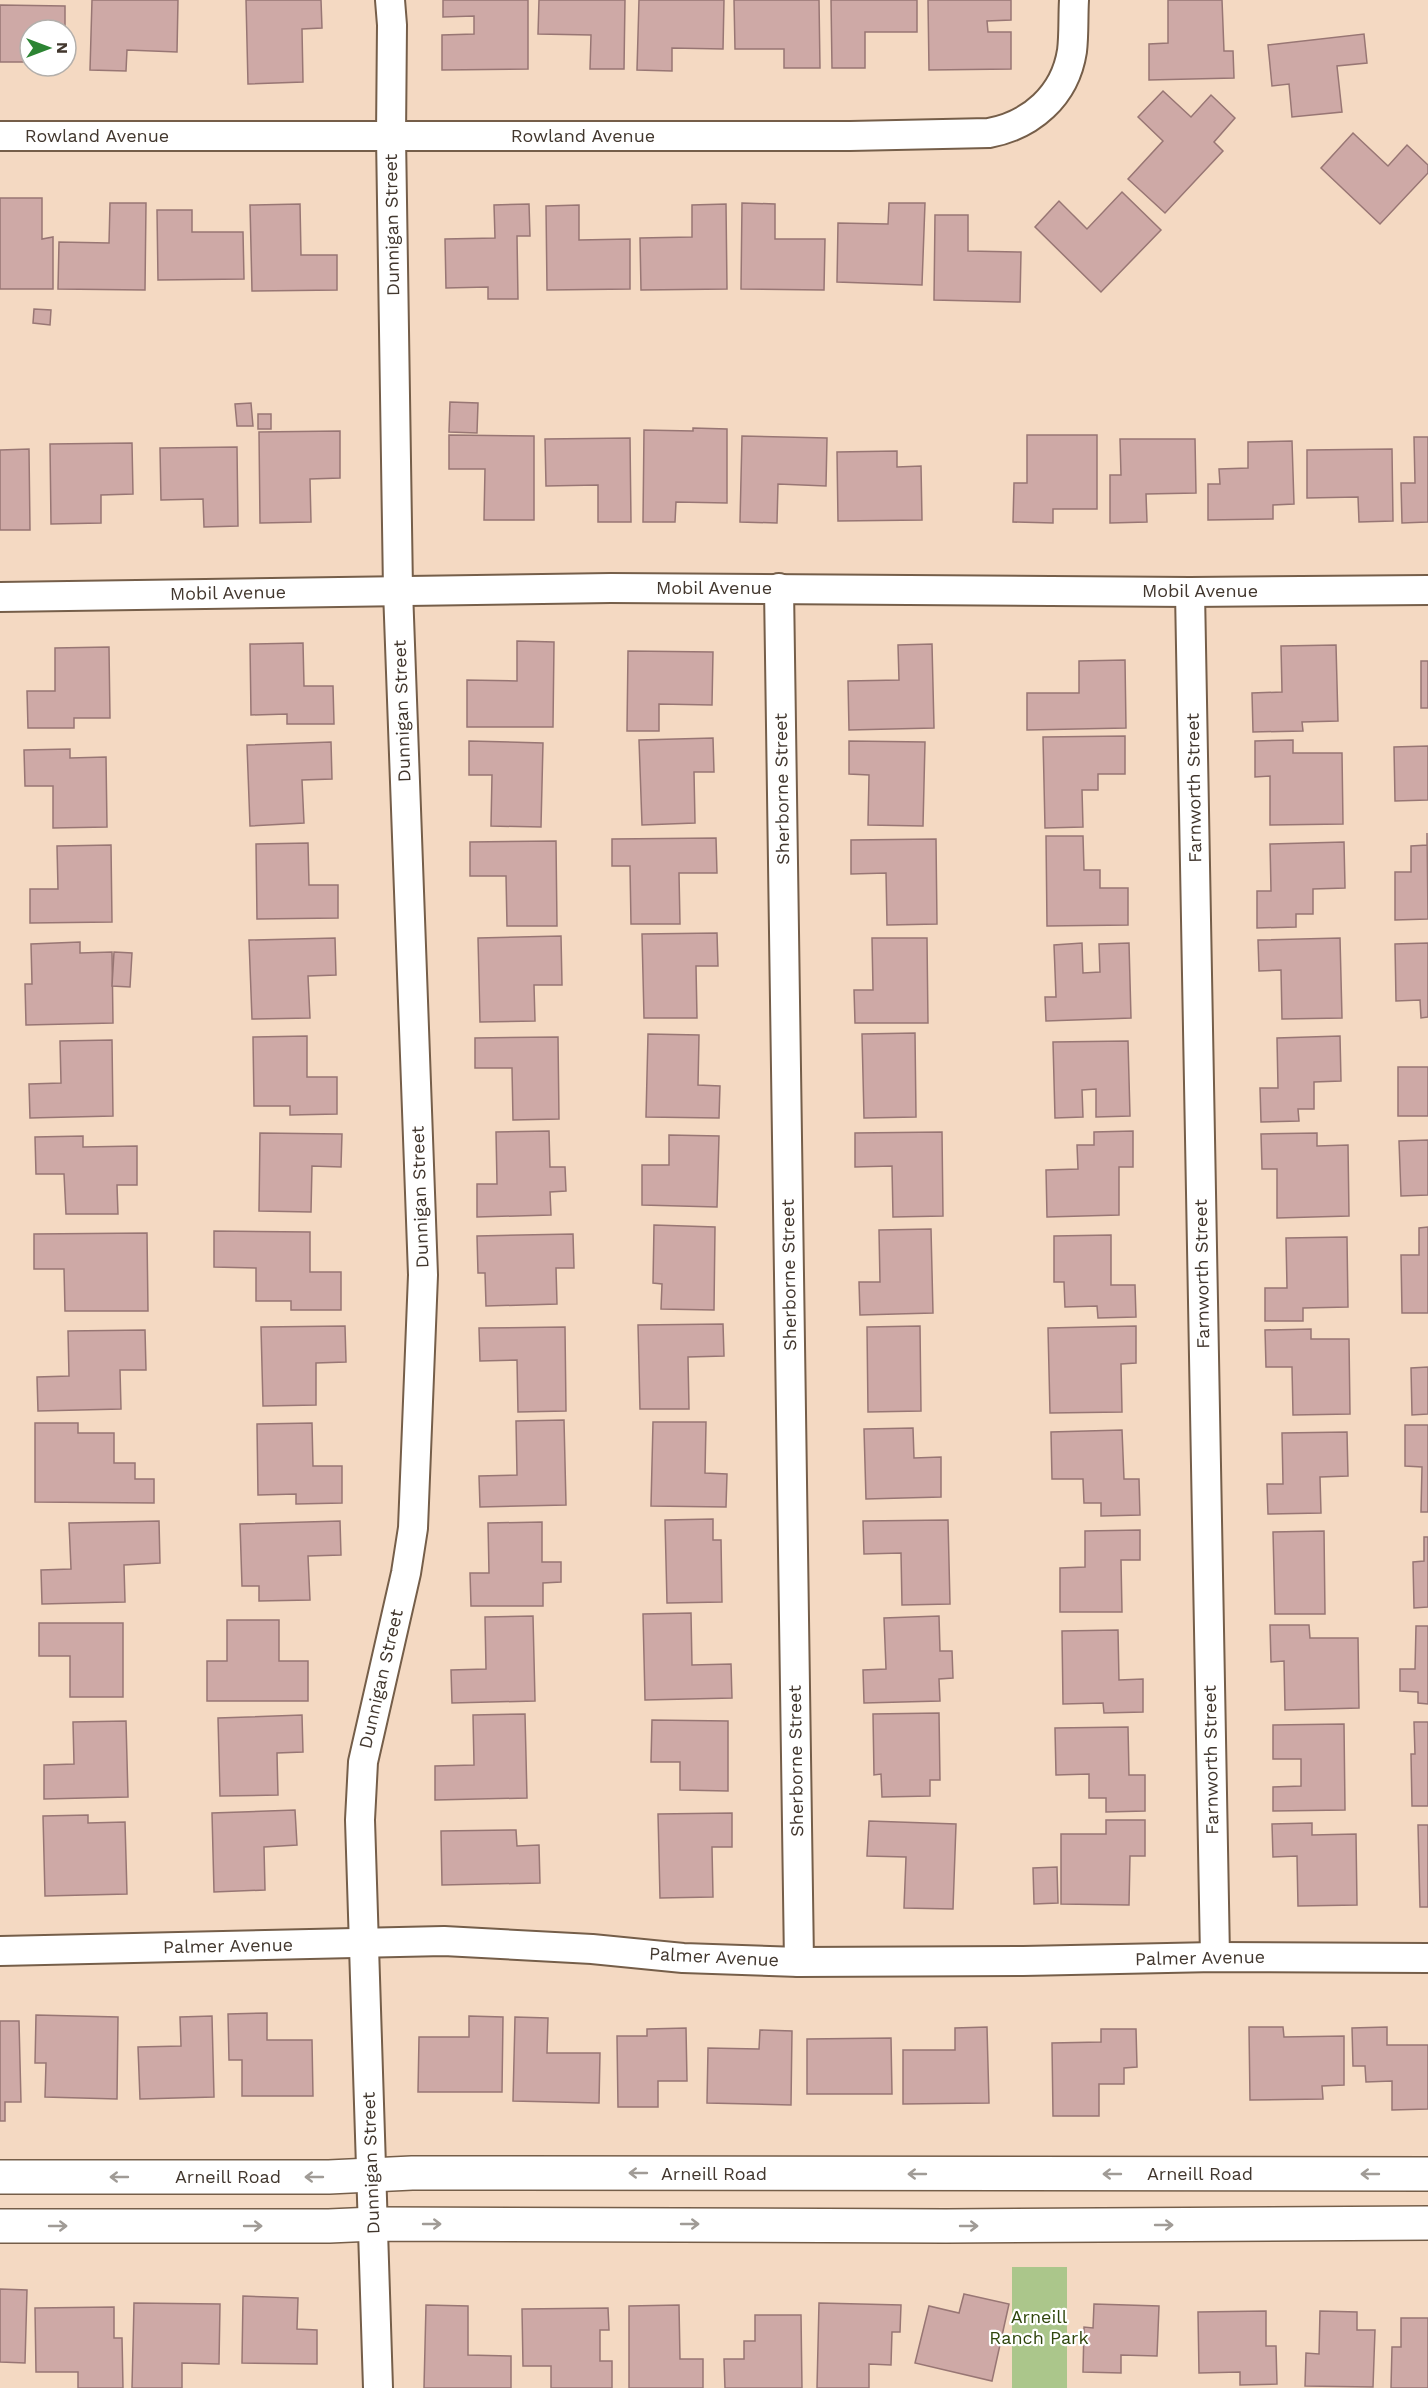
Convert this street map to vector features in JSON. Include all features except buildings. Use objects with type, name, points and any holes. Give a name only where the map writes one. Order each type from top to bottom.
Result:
[{"type":"main road","name":"Arneill Road","points":[[0,2177],[372,2176],[412,2173],[1428,2174]]},
{"type":"main road","points":[[0,2226],[374,2224],[969,2226],[1428,2223]]},
{"type":"street","name":"Dunnigan Street","points":[[378,2388],[360,1820],[363,1762],[406,1573],[413,1528],[423,1275],[398,590],[390,0]]},
{"type":"street","name":"Rowland Avenue","points":[[0,136],[850,136],[998,132],[1008,130],[1034,116],[1055,95],[1068,69],[1072,50],[1074,0]]},
{"type":"street","name":"Mobil Avenue","points":[[0,597],[398,590],[779,588],[1190,592],[1428,590]]},
{"type":"street","name":"Sherborne Street","points":[[779,588],[799,1962]]},
{"type":"street","name":"Farnworth Street","points":[[1190,592],[1215,1956]]},
{"type":"street","name":"Palmer Avenue","points":[[0,1952],[444,1941],[592,1948],[683,1958],[799,1962],[1215,1956],[1428,1958]]},
{"type":"green space","name":"Arneill Ranch Park","points":[[1012,2267],[1067,2267],[1067,2388],[1012,2388]]}]
